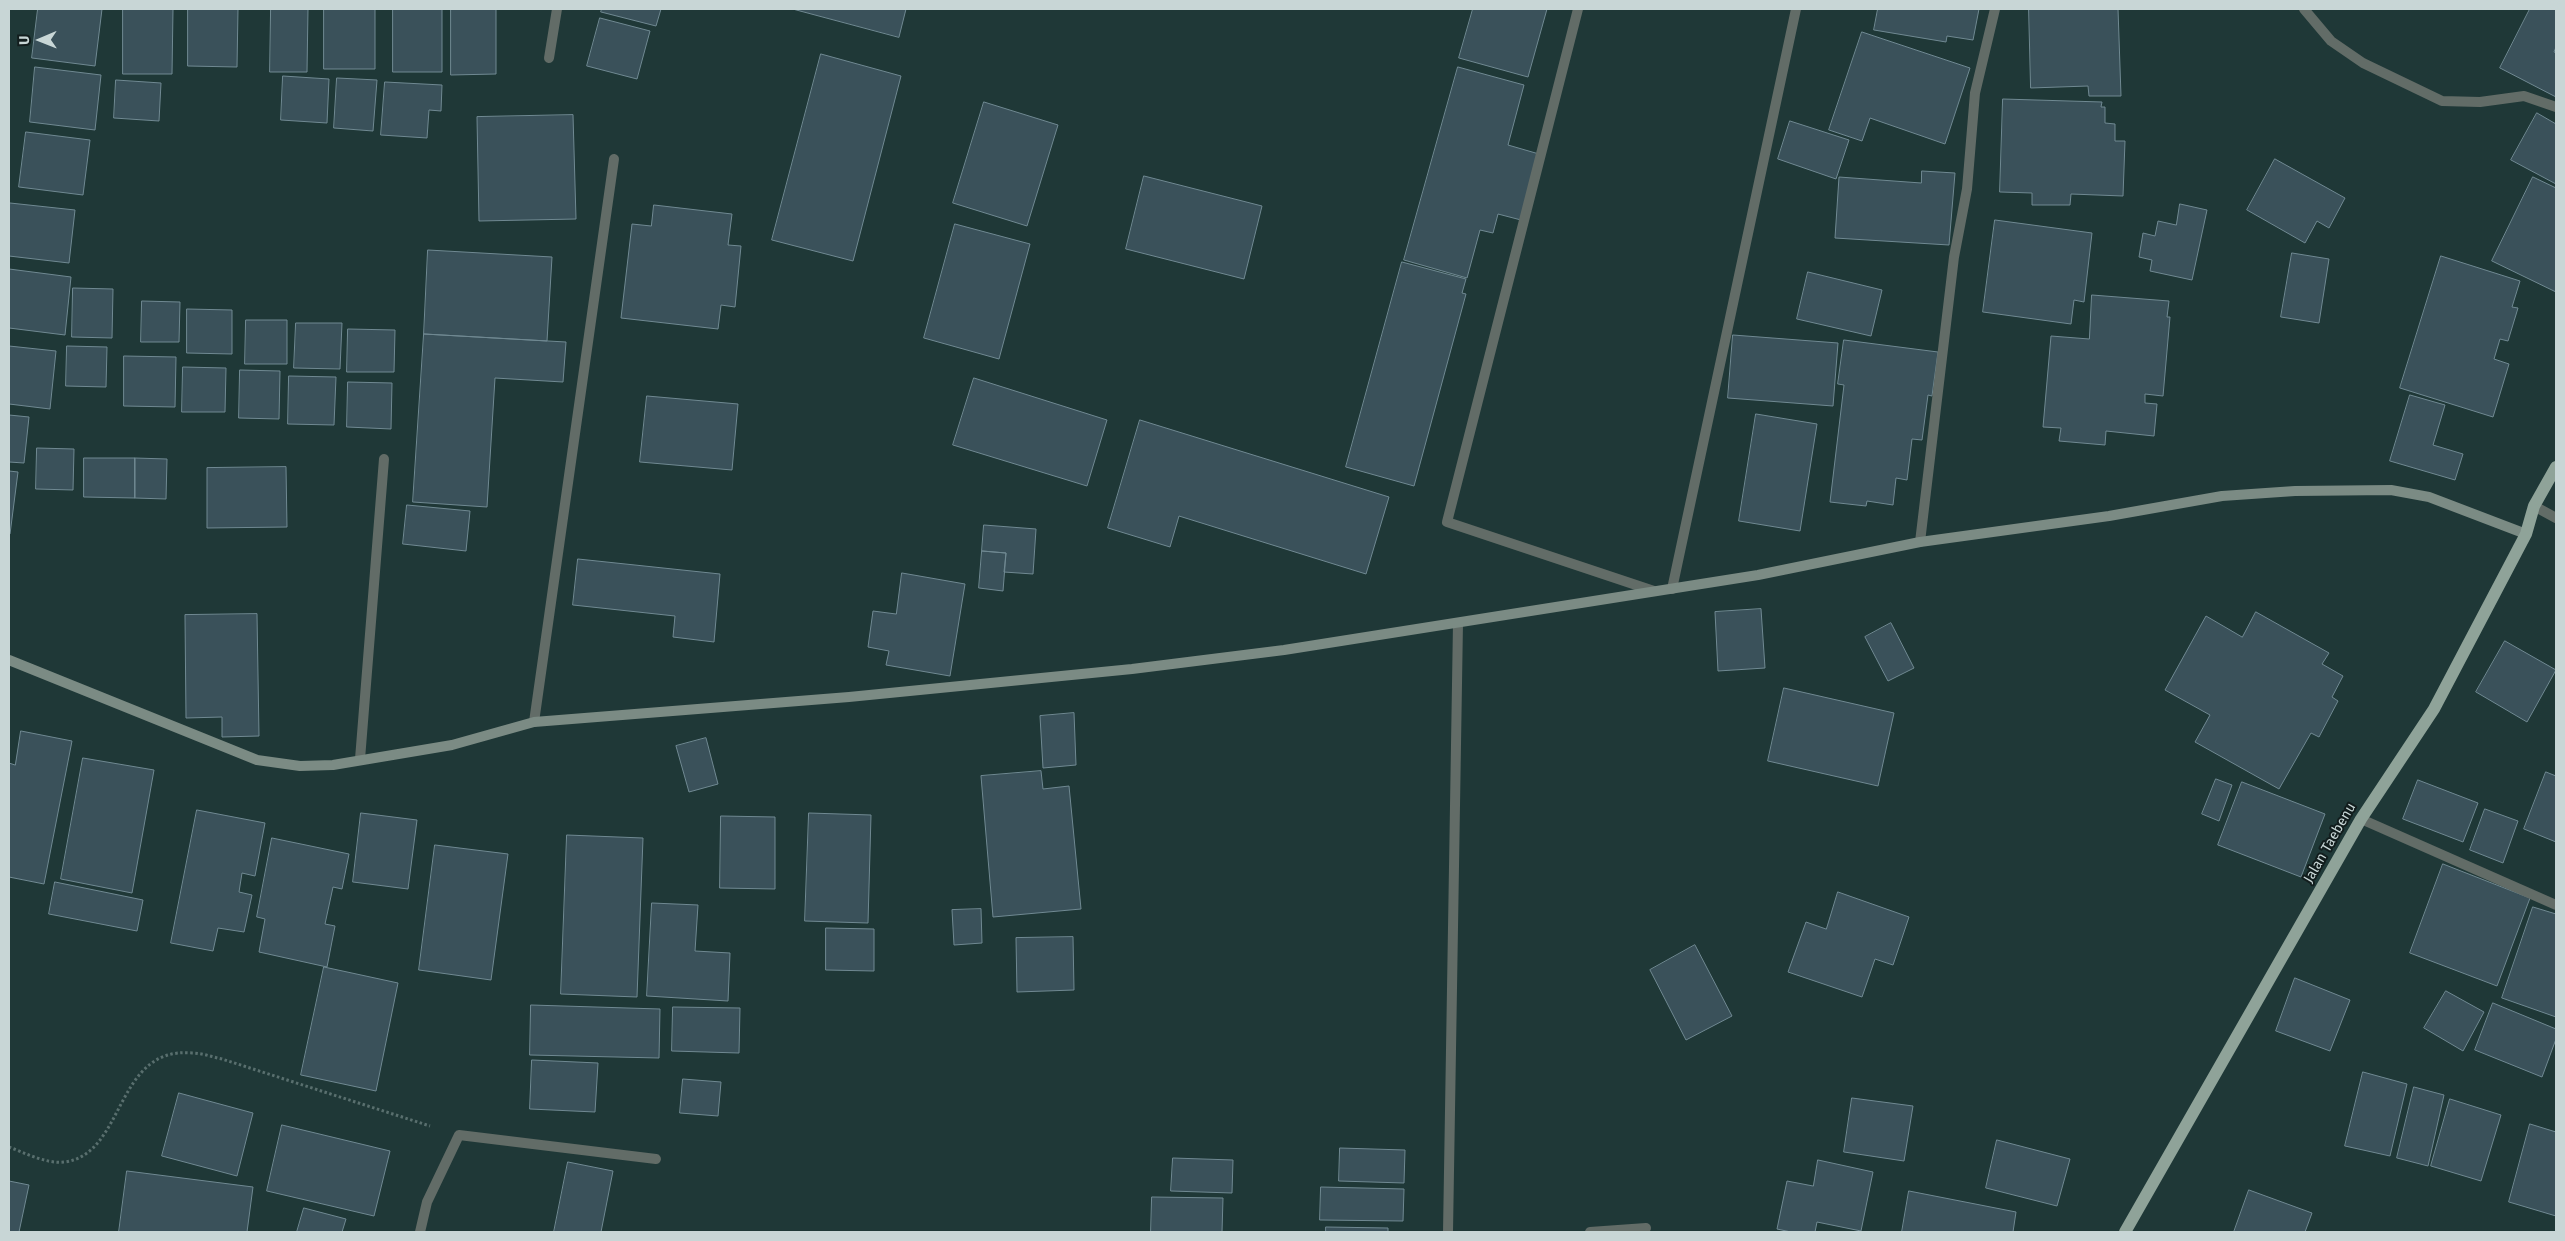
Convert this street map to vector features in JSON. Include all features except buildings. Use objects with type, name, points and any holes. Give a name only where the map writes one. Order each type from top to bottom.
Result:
[{"type":"main road","name":"Jalan Taebenu","points":[[2125,1232],[2361,819],[2434,709],[2526,534],[2534,506],[2556,467]]},
{"type":"street","points":[[548,58],[557,9]]},
{"type":"street","points":[[1578,9],[1448,522],[1654,591]]},
{"type":"street","points":[[1672,588],[1796,9]]},
{"type":"street","points":[[1920,542],[1954,257],[1967,189],[1975,93],[1995,9]]},
{"type":"street","points":[[2304,9],[2332,41],[2363,64],[2442,101],[2480,102],[2524,96],[2556,107]]},
{"type":"street","points":[[534,722],[614,159]]},
{"type":"street","points":[[360,759],[384,459]]},
{"type":"street","points":[[9,660],[257,760],[300,766],[334,765],[360,759],[452,745],[534,722],[849,697],[1132,669],[1284,650],[1758,575],[1920,542],[2109,516],[2222,496],[2295,491],[2391,490],[2429,497],[2526,534]]},
{"type":"street","points":[[2534,506],[2556,518]]},
{"type":"street","points":[[1448,1232],[1458,623]]},
{"type":"street","points":[[2361,819],[2556,905]]},
{"type":"street","points":[[420,1232],[427,1202],[458,1135],[656,1160]]},
{"type":"street","points":[[1590,1232],[1646,1228]]},
{"type":"path","points":[[9,1147],[48,1160],[62,1162],[78,1159],[98,1143],[130,1084],[147,1066],[164,1056],[191,1052],[222,1059],[458,1135]]}]
